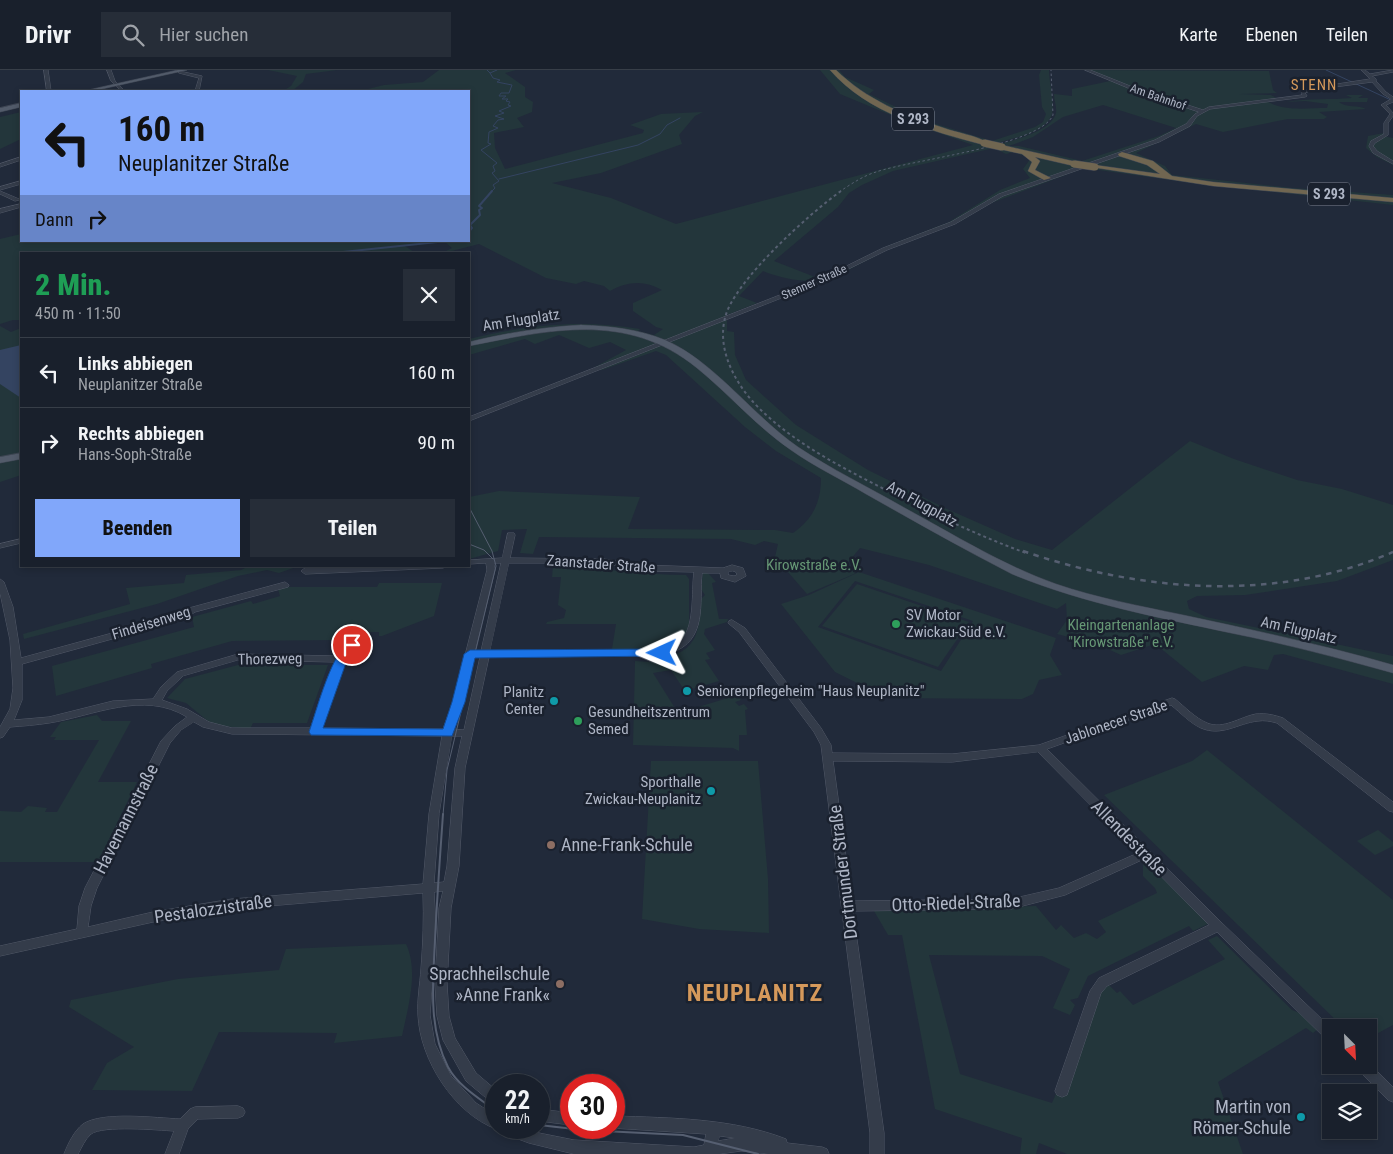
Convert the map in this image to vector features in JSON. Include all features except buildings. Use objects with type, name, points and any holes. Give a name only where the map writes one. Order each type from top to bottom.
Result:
[{"type":"highway","name":"S 293","points":[[833,70],[859,92],[926,124],[984,143],[1025,153],[1072,163],[1186,181],[1393,200]]},
{"type":"highway","points":[[1025,153],[1036,161],[1032,171],[1047,178]]},
{"type":"highway","points":[[1122,154],[1150,163],[1164,175],[1177,179]]},
{"type":"highway","points":[[1034,164],[1052,162],[1072,163]]},
{"type":"highway","points":[[1130,173],[1150,172],[1158,168]]},
{"type":"main road","points":[[92,90],[183,71]]},
{"type":"main road","points":[[0,110],[20,105]]},
{"type":"main road","name":"Am Flugplatz","points":[[470,344],[519,332],[567,327],[618,331],[661,342],[688,357],[766,427],[810,458],[1016,572],[1041,583],[1099,601],[1287,642],[1393,668]]},
{"type":"main road","points":[[0,460],[20,456]]},
{"type":"street","points":[[46,70],[49,90]]},
{"type":"street","points":[[109,70],[120,90]]},
{"type":"street","name":"Am Bahnhof","points":[[1087,70],[1134,89],[1202,111]]},
{"type":"street","points":[[1363,70],[1375,80],[1380,90],[1392,99],[1383,105],[1392,114],[1386,123],[1386,135],[1373,142],[1371,146],[1375,152],[1393,163]]},
{"type":"street","points":[[183,71],[201,77],[197,90]]},
{"type":"street","points":[[1370,75],[1393,71]]},
{"type":"street","points":[[1157,141],[1188,125],[1202,111],[1222,105],[1302,98],[1305,96],[1303,93],[1311,89],[1375,80]]},
{"type":"street","name":"Stenner Straße","points":[[470,419],[820,281],[885,249],[926,235],[953,223],[994,199],[1047,178],[1157,141]]},
{"type":"street","points":[[0,166],[20,158]]},
{"type":"street","points":[[0,189],[20,182]]},
{"type":"street","points":[[0,192],[17,200]]},
{"type":"street","points":[[0,212],[20,206]]},
{"type":"street","points":[[485,1089],[471,1077],[447,1036],[443,1016],[442,984],[448,886],[452,876],[458,776],[511,535]]},
{"type":"street","points":[[0,546],[20,541]]},
{"type":"street","points":[[485,1116],[457,1094],[442,1073],[429,1044],[424,1016],[430,928],[428,889],[434,814],[447,733],[458,702],[491,570],[489,560]]},
{"type":"street","points":[[470,562],[505,560]]},
{"type":"street","name":"Zaanstader Straße","points":[[505,560],[604,561],[645,568],[724,571]]},
{"type":"street","points":[[305,571],[415,567]]},
{"type":"street","points":[[470,654],[648,653],[673,650],[683,645],[693,635],[696,621],[698,570]]},
{"type":"street","points":[[0,582],[9,611],[17,662],[17,702],[6,720],[0,735]]},
{"type":"street","name":"Findeisenweg","points":[[17,662],[182,617],[192,610],[285,585]]},
{"type":"street","name":"Dortmunder Straße","points":[[732,623],[742,630],[818,730],[826,745],[877,1133],[877,1154]]},
{"type":"street","points":[[315,732],[341,659],[353,644],[357,644]]},
{"type":"street","name":"Thorezweg","points":[[156,702],[164,689],[180,674],[238,657],[341,659]]},
{"type":"street","name":"Jablonecer Straße","points":[[829,757],[952,758],[1040,748],[1172,701],[1206,727],[1219,729],[1255,716],[1268,716],[1280,720],[1393,808]]},
{"type":"street","points":[[6,720],[49,720],[112,704],[156,702],[177,708],[206,725],[232,731],[466,733]]},
{"type":"street","name":"Havemannstraße","points":[[82,932],[85,906],[91,888],[166,741],[178,728],[192,718]]},
{"type":"street","name":"Allendestraße","points":[[1040,748],[1322,1027]]},
{"type":"street","name":"Otto-Riedel-Straße","points":[[848,906],[1011,904],[1061,892],[1145,854]]},
{"type":"street","name":"Pestalozzistraße","points":[[0,951],[82,932],[232,904],[448,886]]},
{"type":"street","points":[[1062,1091],[1096,992],[1103,982],[1218,926]]},
{"type":"street","points":[[1371,1074],[1393,1096]]},
{"type":"street","points":[[172,1154],[183,1125],[195,1112],[238,1112]]},
{"type":"street","points":[[625,1122],[685,1125],[767,1139],[793,1149]]},
{"type":"street","points":[[72,1154],[77,1142],[88,1128],[107,1124],[183,1125]]},
{"type":"street","points":[[710,1152],[715,1130]]},
{"type":"street","points":[[538,1139],[574,1147],[694,1154],[741,1144],[822,1154]]},
{"type":"green space","points":[[268,70],[337,70],[306,74],[303,82],[293,90],[285,90],[291,86],[297,76]]},
{"type":"green space","points":[[439,70],[516,70],[505,73],[525,87],[525,97],[533,102],[532,112],[517,118],[524,127],[494,133],[495,148],[505,169],[643,133],[644,130],[630,125],[661,114],[703,112],[695,116],[679,135],[682,144],[601,173],[552,183],[611,198],[676,224],[973,145],[910,123],[840,94],[820,70],[839,70],[845,77],[874,90],[869,94],[923,120],[992,141],[1035,127],[1043,122],[1046,114],[1042,107],[1039,75],[1041,70],[1049,70],[1053,110],[1049,120],[1029,134],[997,143],[999,144],[1032,134],[1048,125],[1056,113],[1054,94],[1072,96],[1072,89],[1115,80],[1090,70],[1269,71],[1273,90],[1277,93],[1239,94],[1271,95],[1278,99],[1267,101],[1288,108],[1327,108],[1328,104],[1305,101],[1286,102],[1352,98],[1346,95],[1363,95],[1358,98],[1368,98],[1367,102],[1339,102],[1366,109],[1319,112],[1327,117],[1324,119],[1288,119],[1223,132],[1196,124],[1136,153],[1165,166],[1172,175],[1293,188],[1393,195],[1393,205],[1192,183],[1084,168],[986,205],[963,220],[887,250],[827,281],[805,281],[763,271],[739,296],[757,303],[727,315],[727,331],[734,332],[735,355],[746,380],[796,425],[868,470],[947,509],[1015,539],[1052,550],[1190,441],[1234,459],[1297,480],[1342,489],[1393,505],[1393,560],[1337,581],[1245,595],[1197,596],[1187,601],[1189,609],[1206,617],[1393,656],[1393,684],[1283,654],[1274,655],[1268,670],[1244,666],[1202,682],[1159,647],[1152,645],[1121,655],[1099,645],[1057,634],[1067,620],[1066,603],[1057,609],[929,565],[860,548],[845,566],[857,571],[854,574],[807,594],[775,557],[778,544],[764,541],[755,545],[731,539],[539,537],[533,554],[520,553],[527,529],[502,530],[498,551],[470,559],[470,497],[499,491],[640,497],[628,529],[775,530],[793,533],[811,516],[819,495],[821,478],[776,451],[745,427],[666,355],[656,351],[602,370],[595,367],[626,350],[610,342],[589,348],[559,335],[535,344],[525,339],[470,355],[470,339],[533,327],[596,324],[640,329],[638,331],[654,335],[663,329],[656,327],[633,311],[633,303],[662,290],[643,283],[636,283],[623,285],[610,291],[604,286],[584,281],[576,284],[546,278],[479,244],[444,252],[452,248],[445,242],[470,242],[470,90],[364,90],[384,85],[423,82]],"holes":[[[1103,105],[1176,128],[1159,136],[1082,161],[1019,146],[1009,146],[1033,137],[1063,117]],[[994,148],[1006,154],[1013,152],[1031,158],[1023,169],[1030,178],[1000,190],[949,222],[885,247],[820,279],[774,261],[838,207],[849,193],[862,185],[893,171]]]},
{"type":"green space","points":[[20,112],[20,139],[0,149],[0,117]]},
{"type":"green space","points":[[1384,133],[1383,136],[1393,138],[1393,165],[1377,157],[1366,148],[1368,136]]},
{"type":"green space","points":[[20,234],[20,242],[445,242],[405,246],[414,252],[20,252],[20,320],[0,324],[0,239]]},
{"type":"green space","points":[[0,326],[11,332],[20,328],[20,475],[0,482]]},
{"type":"green space","points":[[553,566],[686,575],[689,579],[689,633],[681,640],[663,648],[643,650],[612,649],[616,624],[546,624],[547,622],[564,618],[566,610],[558,605],[561,577],[552,577]]},
{"type":"green space","points":[[247,567],[296,567],[279,573],[267,570],[238,576],[157,604],[24,639],[23,634],[130,604],[126,588],[184,583],[186,575],[241,570]]},
{"type":"green space","points":[[703,572],[709,574],[716,582],[712,583],[719,619],[728,619],[727,622],[705,629],[704,634],[715,650],[706,653],[710,659],[705,660],[719,681],[685,691],[671,670],[653,673],[678,713],[738,695],[741,700],[735,702],[739,706],[744,704],[748,709],[745,710],[747,735],[739,735],[739,751],[733,748],[633,745],[635,661],[665,663],[673,661],[671,656],[687,647],[692,641],[698,627],[700,600],[705,595],[701,589]]},
{"type":"green space","points":[[859,572],[1056,638],[1050,655],[1062,675],[1039,680],[1033,694],[1022,699],[887,698],[835,672],[781,604],[809,595]],"holes":[[[855,581],[973,621],[941,671],[818,627]]]},
{"type":"green space","points":[[379,583],[442,583],[434,616],[382,636],[379,636],[379,632],[365,632],[362,637],[348,637],[343,640],[232,641],[151,664],[152,668],[56,696],[52,666],[194,627],[192,617],[251,601],[253,604],[280,596],[278,589],[286,587],[377,587]]},
{"type":"green space","name":"SV Motor Zwickau-Süd e.V.","points":[[857,584],[969,622],[938,667],[822,626]]},
{"type":"green space","points":[[238,665],[328,665],[307,723],[253,723],[250,729],[222,726],[209,722],[186,703],[167,698],[185,679]]},
{"type":"green space","points":[[97,715],[102,721],[131,721],[98,782],[137,782],[98,862],[0,862],[0,811],[21,812],[28,806],[47,808],[45,812],[57,812],[99,740],[54,740],[56,737],[50,737],[61,722]]},
{"type":"green space","points":[[1207,750],[1393,900],[1393,1025],[1378,1033],[1378,1019],[1335,1019],[1104,795],[1192,761]]},
{"type":"green space","points":[[651,761],[758,761],[768,879],[769,933],[699,929],[642,919]]},
{"type":"green space","points":[[1378,830],[1393,842],[1393,846],[1375,855],[1357,841]]},
{"type":"green space","points":[[1148,862],[1203,915],[1208,924],[1193,931],[1189,926],[1088,976],[1078,998],[1070,1000],[1075,1005],[1070,1015],[1053,1008],[1070,969],[1042,956],[929,955],[960,1074],[1052,1103],[1100,992],[1107,983],[1117,993],[1120,991],[1133,1005],[1225,959],[1208,940],[1217,936],[1292,1010],[1302,1014],[1318,1029],[1313,1033],[1306,1028],[1218,1082],[1243,1154],[1067,1154],[1039,1143],[1036,1154],[1020,1154],[1022,1138],[935,1109],[902,935],[888,935],[874,911],[1036,906],[1056,930],[1061,925],[1074,938],[1086,933],[1097,939],[1106,932],[1098,921],[1157,893],[1155,888],[1143,876],[1143,864]]},
{"type":"green space","points":[[406,944],[412,966],[412,978],[402,1036],[334,1043],[337,1033],[219,1032],[192,1091],[92,1090],[107,1063],[134,1047],[69,1007],[71,1000],[178,979],[279,970],[286,949]]},
{"type":"water","points":[[20,345],[20,397],[0,384],[0,350]]},
{"type":"waterway","points":[[487,70],[490,73]]},
{"type":"waterway","points":[[490,73],[497,70]]},
{"type":"waterway","points":[[1326,70],[1393,101]]},
{"type":"waterway","points":[[490,73],[493,78],[500,80],[497,82],[512,85],[509,93],[501,93],[499,96],[506,96],[502,99],[508,99],[506,101],[510,102],[508,105],[511,106],[499,111],[504,113],[495,116],[504,119],[498,120],[493,126],[498,128],[489,132],[488,143],[491,144],[481,150],[497,163],[493,166],[495,171],[492,173],[499,181],[493,185],[495,188],[492,191]]},
{"type":"waterway","points":[[499,179],[638,145],[660,134],[667,125],[680,118]]},
{"type":"waterway","points":[[470,225],[480,215],[479,210],[482,208],[479,206],[492,191]]},
{"type":"waterway","points":[[470,225],[472,228],[470,231]]},
{"type":"waterway","points":[[343,252],[438,242]]},
{"type":"tram line","points":[[443,815],[447,770],[496,566],[492,551],[470,509]]},
{"type":"tram line","points":[[470,544],[484,550],[493,559]]},
{"type":"tram line","points":[[443,814],[433,972],[433,1005],[437,1037],[452,1074],[470,1092],[485,1103]]},
{"type":"tram line","points":[[550,1126],[583,1130],[683,1135],[758,1154]]},
{"type":"railway","points":[[839,192],[876,172],[972,151],[1025,135],[1043,126],[1053,115],[1051,70]]},
{"type":"railway","points":[[841,191],[827,201],[774,249],[742,286],[731,303],[725,318],[724,344],[727,357],[738,382],[763,412],[792,436],[823,456],[939,516],[1026,553]]},
{"type":"railway","points":[[1023,551],[1068,565],[1115,576],[1162,583],[1209,586],[1256,585],[1303,579],[1348,568],[1393,552]]},
{"type":"place","name":"SV Motor Zwickau-Süd e.V.","points":[[896,624]]},
{"type":"place","name":"Seniorenpflegeheim \"Haus Neuplanitz\"","points":[[687,691]]},
{"type":"place","name":"Planitz Center","points":[[554,701]]},
{"type":"place","name":"Gesundheitszentrum Semed","points":[[578,721]]},
{"type":"place","name":"Sporthalle Zwickau-Neuplanitz","points":[[711,791]]},
{"type":"place","name":"Anne-Frank-Schule","points":[[551,845]]},
{"type":"place","name":"Sprachheilschule »Anne Frank«","points":[[560,984]]},
{"type":"place","name":"Martin von Römer-Schule","points":[[1301,1117]]},
{"type":"district","name":"STENN","points":[[1314,85]]},
{"type":"district","name":"NEUPLANITZ","points":[[755,993]]},
{"type":"route","points":[[352,645],[346,650],[341,659],[315,732],[447,733],[454,708],[458,702],[470,654],[662,653]]},
{"type":"park label","name":"Kirowstraße e.V.","points":[[814,565]]},
{"type":"park label","name":"Kleingartenanlage \"Kirowstraße\" e.V.","points":[[1121,634]]}]
